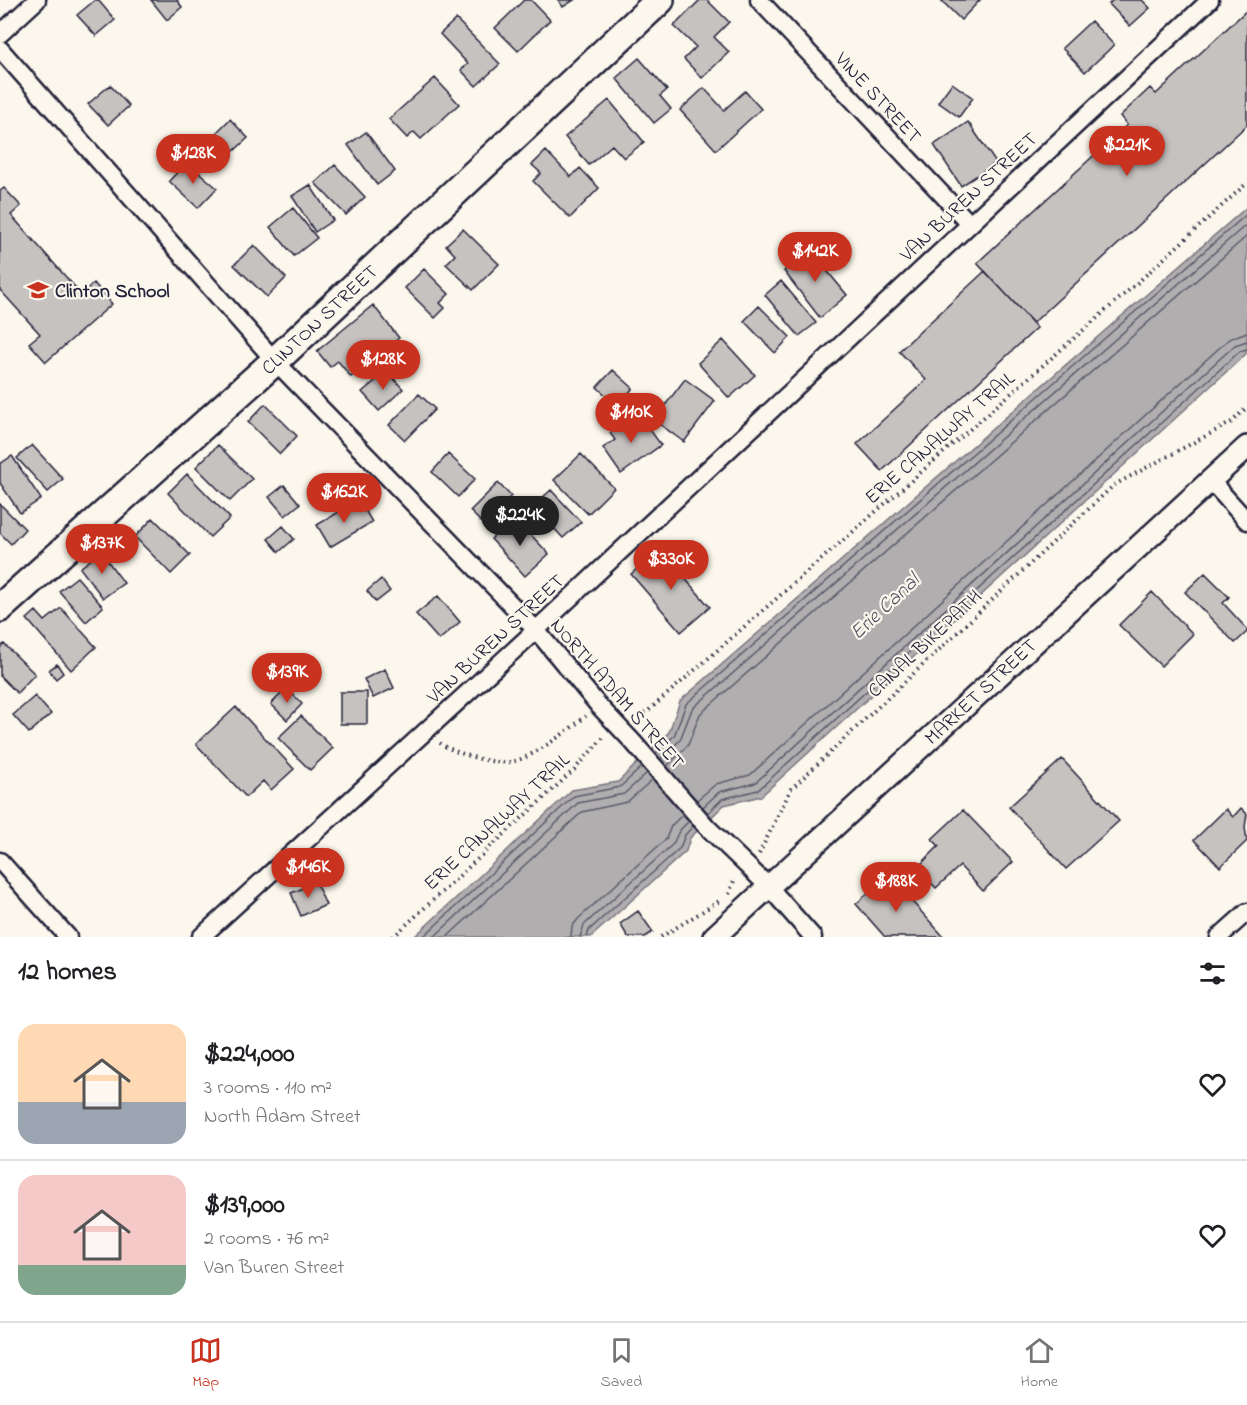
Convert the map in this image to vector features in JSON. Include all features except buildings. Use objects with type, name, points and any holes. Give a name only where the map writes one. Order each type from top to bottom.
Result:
[{"type":"main road","name":"CLINTON STREET","points":[[0,608],[275,361],[660,0]]},
{"type":"street","points":[[0,33],[37,0]]},
{"type":"street","name":"VINE STREET","points":[[759,0],[969,223]]},
{"type":"street","name":"VAN BUREN STREET","points":[[201,937],[536,630],[1210,0]]},
{"type":"street","name":"NORTH ADAM STREET","points":[[0,49],[275,361],[536,630],[598,706],[618,725],[707,827],[768,886],[813,937]]},
{"type":"street","name":"MARKET STREET","points":[[714,937],[1247,447]]},
{"type":"street","points":[[1210,480],[1247,521]]},
{"type":"street","points":[[0,861],[68,937]]},
{"type":"street","points":[[1219,937],[1247,912]]},
{"type":"path","name":"ERIE CANALWAY TRAIL","points":[[648,711],[1127,292],[1247,183]]},
{"type":"path","name":"CANAL BIKEPATH","points":[[661,937],[729,896],[735,877],[748,867],[762,850],[791,789],[1114,484],[1232,422],[1247,407]]},
{"type":"path","points":[[425,731],[446,747],[477,759],[515,761],[562,734],[598,706]]},
{"type":"path","name":"ERIE CANALWAY TRAIL","points":[[393,937],[574,770],[618,725]]},
{"type":"water","name":"Erie Canal","points":[[1247,207],[1247,353],[761,796],[724,805],[690,838],[686,851],[591,937],[414,937],[572,790],[618,782],[669,732],[680,701]]},
{"type":"place","name":"Clinton School","points":[[38,290]]}]
